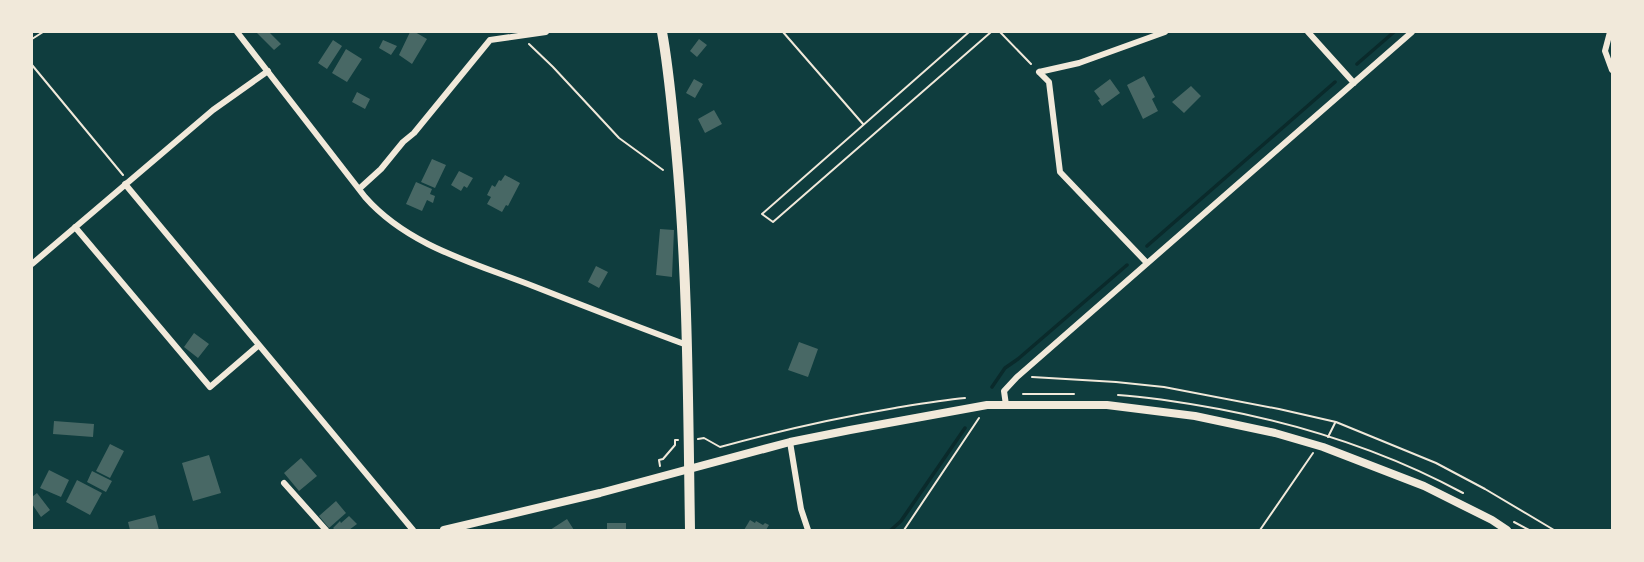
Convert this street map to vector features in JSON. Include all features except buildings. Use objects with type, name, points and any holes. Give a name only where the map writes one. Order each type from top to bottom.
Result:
[{"type":"main road","points":[[662,32],[667,59],[682,219],[690,530]]},
{"type":"street","points":[[237,32],[378,212],[400,229],[443,251],[687,345]]},
{"type":"street","points":[[359,189],[414,133],[490,40],[546,32]]},
{"type":"street","points":[[1147,262],[1060,172],[1049,82],[1040,72],[1079,63],[1165,32]]},
{"type":"street","points":[[1308,32],[1354,83]]},
{"type":"street","points":[[1006,405],[1004,391],[1017,377],[1412,32]]},
{"type":"street","points":[[1610,32],[1605,51],[1612,70]]},
{"type":"street","points":[[32,264],[214,110],[268,71]]},
{"type":"street","points":[[127,183],[413,530]]},
{"type":"street","points":[[75,227],[210,387],[259,345]]},
{"type":"street","points":[[444,530],[689,470],[790,442],[987,405],[1107,405],[1195,416],[1275,433],[1318,445],[1424,486],[1507,530]]},
{"type":"street","points":[[790,442],[801,509],[808,530]]},
{"type":"street","points":[[284,483],[326,530]]},
{"type":"path","points":[[32,40],[43,32]]},
{"type":"path","points":[[783,32],[863,124]]},
{"type":"path","points":[[969,32],[762,214],[774,222],[991,32]]},
{"type":"path","points":[[1000,32],[1040,72]]},
{"type":"path","points":[[521,36],[619,138],[663,170]]},
{"type":"path","points":[[32,65],[127,183]]},
{"type":"path","points":[[1005,395],[1080,394]]},
{"type":"path","points":[[1119,395],[1191,403],[1237,412],[1328,436],[1373,452],[1464,494]]},
{"type":"path","points":[[697,439],[704,438],[720,447],[788,428],[847,416],[969,397]]},
{"type":"path","points":[[904,530],[987,405]]},
{"type":"path","points":[[1328,436],[1336,422]]},
{"type":"path","points":[[660,466],[659,460],[676,445],[675,440]]},
{"type":"path","points":[[713,444],[714,451]]},
{"type":"path","points":[[1260,530],[1318,445]]},
{"type":"path","points":[[1515,522],[1529,530]]},
{"type":"waterway","points":[[1357,64],[1394,32]]},
{"type":"waterway","points":[[1147,246],[1335,82]]},
{"type":"waterway","points":[[992,387],[1005,368],[1127,265]]},
{"type":"waterway","points":[[891,530],[901,521],[965,428]]}]
